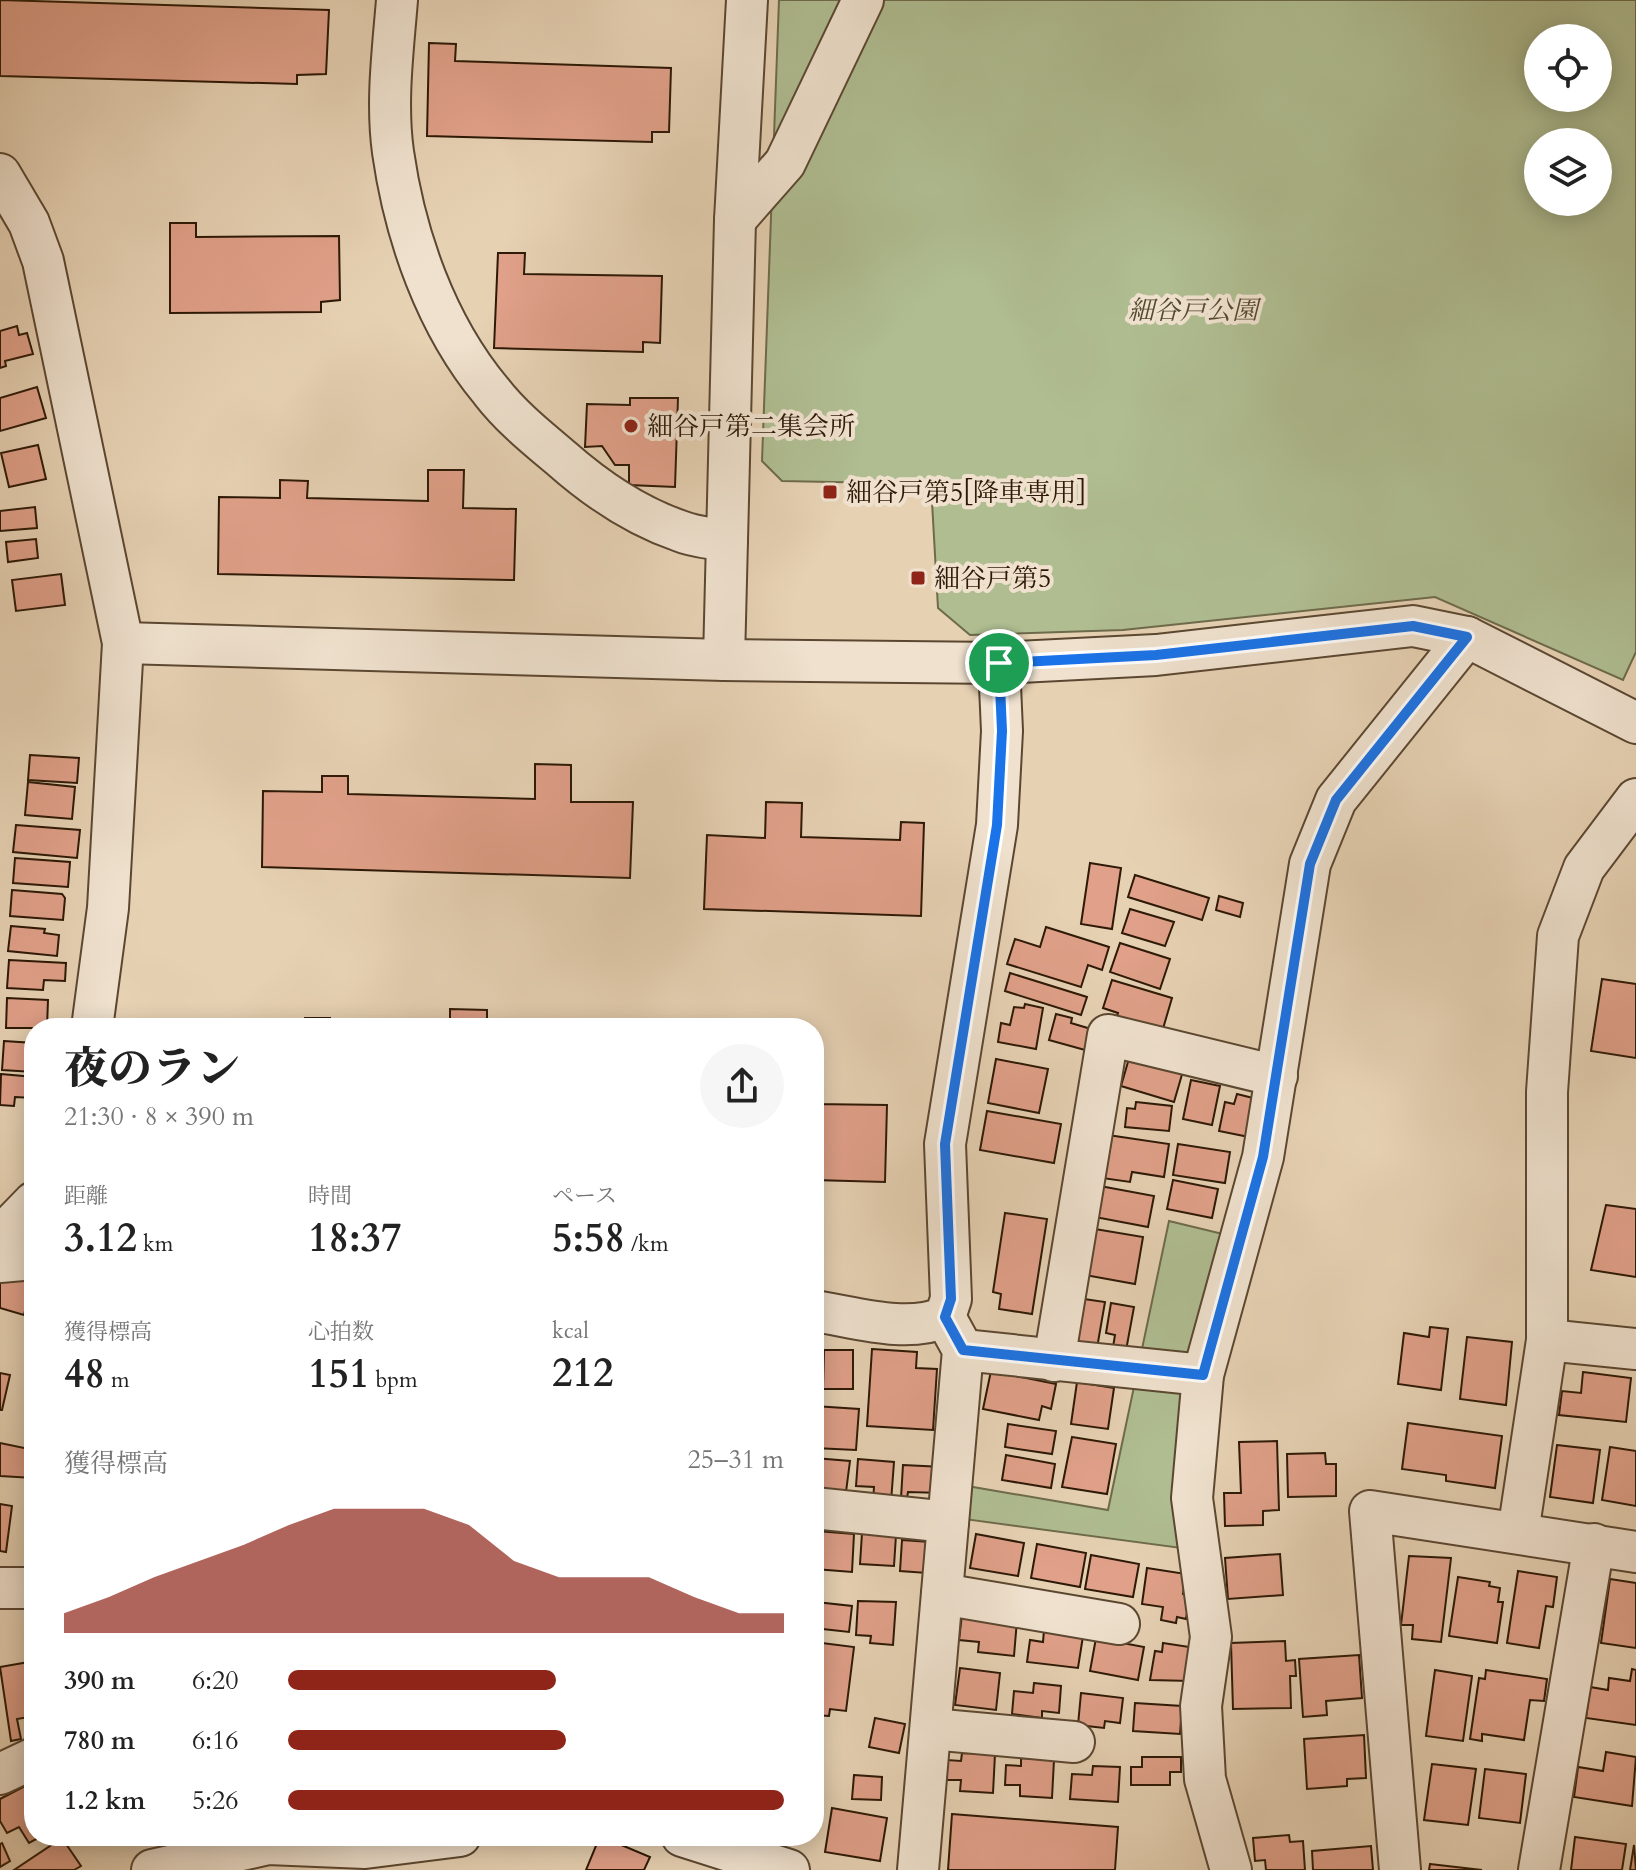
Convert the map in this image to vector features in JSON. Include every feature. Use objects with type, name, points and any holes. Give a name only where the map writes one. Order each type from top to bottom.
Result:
[{"type":"street","points":[[397,0],[390,88],[392,149],[402,205],[421,267],[449,328],[489,390],[521,424],[614,500],[679,531],[727,541]]},
{"type":"street","points":[[724,660],[735,220],[747,0]]},
{"type":"street","points":[[735,220],[785,163],[863,0]]},
{"type":"street","points":[[0,174],[29,223],[43,261],[123,643],[108,908],[93,1018]]},
{"type":"street","points":[[123,643],[724,660],[999,663],[1156,655],[1413,626],[1467,637],[1636,723]]},
{"type":"street","points":[[1231,1870],[1205,1779],[1201,1706],[1211,1637],[1192,1498],[1203,1375],[1263,1157],[1310,864],[1336,800],[1467,637]]},
{"type":"street","points":[[918,1870],[948,1522],[954,1333],[945,1144],[997,825],[1002,731],[999,663]]},
{"type":"street","points":[[1518,1533],[1547,1340],[1547,1092],[1558,936],[1584,868],[1636,799]]},
{"type":"street","points":[[1054,1361],[1108,1035],[1277,1076]]},
{"type":"street","points":[[0,1237],[24,1212]]},
{"type":"street","points":[[0,1262],[24,1260]]},
{"type":"street","points":[[824,1312],[910,1325],[928,1324],[1054,1361],[1203,1375]]},
{"type":"street","points":[[1547,1340],[1636,1349]]},
{"type":"street","points":[[824,1509],[948,1522]]},
{"type":"street","points":[[1400,1870],[1370,1511],[1636,1552]]},
{"type":"street","points":[[1539,1870],[1594,1544]]},
{"type":"street","points":[[942,1594],[1119,1624]]},
{"type":"street","points":[[931,1729],[1074,1742]]},
{"type":"street","points":[[0,1774],[24,1763]]},
{"type":"street","points":[[152,1870],[246,1846]]},
{"type":"street","points":[[341,1846],[381,1846]]},
{"type":"street","points":[[673,1870],[674,1846]]},
{"type":"street","points":[[713,1846],[789,1870]]},
{"type":"green space","name":"細谷戸公園","points":[[779,0],[1636,0],[1636,652],[1623,680],[1435,597],[1123,630],[970,635],[938,608],[931,484],[782,481],[762,461]]},
{"type":"green space","points":[[1169,1221],[1227,1235],[1181,1548],[964,1519],[967,1486],[1108,1510]]},
{"type":"building","points":[[0,0],[329,10],[326,74],[297,75],[297,84],[0,76]]},
{"type":"building","points":[[429,43],[456,44],[455,61],[671,68],[669,132],[652,132],[652,142],[427,136]]},
{"type":"building","points":[[170,223],[196,223],[196,237],[339,236],[340,300],[321,302],[321,312],[170,313]]},
{"type":"building","points":[[498,253],[525,253],[524,274],[662,276],[660,343],[643,342],[643,352],[494,348]]},
{"type":"building","points":[[17,326],[19,335],[27,333],[33,354],[5,361],[6,366],[0,368],[0,331]]},
{"type":"building","points":[[37,387],[46,418],[0,431],[0,398]]},
{"type":"building","name":"細谷戸第二集会所","points":[[630,398],[678,398],[675,487],[629,485],[629,465],[615,465],[602,446],[585,447],[587,404],[630,405]]},
{"type":"building","points":[[38,445],[46,479],[9,487],[1,453]]},
{"type":"building","points":[[428,470],[464,470],[463,508],[516,509],[514,580],[218,574],[219,497],[280,498],[280,480],[308,481],[307,498],[428,501]]},
{"type":"building","points":[[35,507],[37,528],[0,531],[0,511]]},
{"type":"building","points":[[36,539],[38,558],[8,562],[6,542]]},
{"type":"building","points":[[61,574],[65,605],[16,611],[12,580]]},
{"type":"building","points":[[30,755],[79,758],[77,783],[28,780]]},
{"type":"building","points":[[535,764],[571,765],[571,802],[633,802],[630,878],[262,867],[263,791],[322,792],[322,776],[348,776],[348,794],[535,799]]},
{"type":"building","points":[[28,782],[75,787],[72,819],[25,815]]},
{"type":"building","points":[[766,802],[802,803],[801,837],[900,840],[901,822],[924,823],[921,916],[704,909],[707,835],[765,838]]},
{"type":"building","points":[[16,825],[80,830],[77,858],[13,852]]},
{"type":"building","points":[[15,858],[70,862],[68,887],[13,883]]},
{"type":"building","points":[[1090,863],[1121,868],[1112,929],[1081,924]]},
{"type":"building","points":[[1135,875],[1209,898],[1202,920],[1128,897]]},
{"type":"building","points":[[12,890],[62,894],[65,898],[63,920],[10,916]]},
{"type":"building","points":[[1219,896],[1243,903],[1240,917],[1216,910]]},
{"type":"building","points":[[1130,909],[1174,922],[1165,946],[1122,933]]},
{"type":"building","points":[[11,926],[45,929],[44,933],[59,935],[57,956],[8,951]]},
{"type":"building","points":[[1046,927],[1109,947],[1102,970],[1088,965],[1081,987],[1007,964],[1015,939],[1040,947]]},
{"type":"building","points":[[1120,943],[1170,959],[1160,989],[1110,972]]},
{"type":"building","points":[[9,960],[66,963],[65,981],[44,980],[43,990],[7,988]]},
{"type":"building","points":[[1010,973],[1087,997],[1081,1015],[1005,991]]},
{"type":"building","points":[[1602,979],[1636,984],[1636,1058],[1591,1051]]},
{"type":"building","points":[[1112,980],[1172,998],[1162,1032],[1116,1019],[1118,1013],[1103,1008]]},
{"type":"building","points":[[7,998],[48,1000],[47,1018],[24,1018],[24,1028],[6,1028]]},
{"type":"building","points":[[1025,1004],[1043,1008],[1036,1049],[998,1042],[1001,1023],[1010,1025],[1014,1007],[1024,1008]]},
{"type":"building","points":[[450,1009],[487,1010],[487,1018],[450,1018]]},
{"type":"building","points":[[1056,1014],[1072,1018],[1071,1023],[1091,1029],[1085,1050],[1049,1040]]},
{"type":"building","points":[[4,1041],[24,1042],[24,1071],[2,1070]]},
{"type":"building","points":[[1130,1055],[1183,1071],[1174,1102],[1121,1086]]},
{"type":"building","points":[[996,1059],[1048,1069],[1039,1113],[988,1103]]},
{"type":"building","points":[[1,1074],[24,1076],[24,1097],[15,1097],[14,1106],[0,1105]]},
{"type":"building","points":[[1191,1080],[1220,1086],[1212,1125],[1183,1119]]},
{"type":"building","points":[[1237,1094],[1257,1099],[1249,1137],[1219,1131],[1225,1102],[1234,1104]]},
{"type":"building","points":[[1136,1102],[1172,1106],[1169,1131],[1125,1127],[1127,1108],[1135,1109]]},
{"type":"building","points":[[824,1104],[887,1105],[885,1182],[824,1180]]},
{"type":"building","points":[[987,1111],[1061,1124],[1054,1163],[980,1150]]},
{"type":"building","points":[[1108,1135],[1169,1144],[1164,1177],[1132,1172],[1130,1182],[1102,1178]]},
{"type":"building","points":[[1178,1144],[1230,1152],[1225,1183],[1173,1175]]},
{"type":"building","points":[[1173,1180],[1218,1189],[1212,1218],[1167,1209]]},
{"type":"building","points":[[1100,1186],[1154,1196],[1148,1227],[1095,1217]]},
{"type":"building","points":[[1606,1205],[1636,1209],[1636,1277],[1591,1270]]},
{"type":"building","points":[[1005,1213],[1047,1219],[1032,1314],[999,1309],[1001,1294],[993,1292]]},
{"type":"building","points":[[1095,1229],[1143,1237],[1135,1284],[1085,1275]]},
{"type":"building","points":[[24,1275],[24,1315],[0,1308],[0,1277]]},
{"type":"building","points":[[1084,1299],[1105,1302],[1097,1348],[1077,1345]]},
{"type":"building","points":[[1111,1303],[1134,1307],[1125,1356],[1112,1353],[1115,1335],[1106,1333]]},
{"type":"building","points":[[1430,1327],[1448,1329],[1441,1390],[1398,1384],[1404,1333],[1429,1337]]},
{"type":"building","points":[[1467,1337],[1512,1342],[1506,1405],[1460,1399]]},
{"type":"building","points":[[872,1349],[917,1352],[916,1368],[937,1369],[933,1430],[867,1426]]},
{"type":"building","points":[[824,1350],[853,1350],[853,1389],[824,1389]]},
{"type":"building","points":[[991,1371],[1056,1384],[1051,1409],[1042,1406],[1039,1420],[983,1409]]},
{"type":"building","points":[[1583,1372],[1631,1378],[1626,1422],[1559,1415],[1562,1391],[1581,1393]]},
{"type":"building","points":[[0,1373],[10,1375],[2,1410],[0,1410]]},
{"type":"building","points":[[1077,1382],[1114,1388],[1108,1429],[1071,1424]]},
{"type":"building","points":[[824,1407],[859,1409],[856,1450],[824,1448]]},
{"type":"building","points":[[1408,1423],[1502,1436],[1495,1488],[1446,1481],[1446,1475],[1402,1469]]},
{"type":"building","points":[[1008,1424],[1056,1431],[1052,1454],[1005,1447]]},
{"type":"building","points":[[1072,1437],[1116,1444],[1107,1494],[1062,1487]]},
{"type":"building","points":[[1277,1441],[1279,1510],[1263,1511],[1263,1525],[1225,1526],[1224,1493],[1241,1493],[1239,1442]]},
{"type":"building","points":[[0,1443],[24,1448],[24,1477],[0,1476]]},
{"type":"building","points":[[1557,1445],[1600,1450],[1593,1503],[1550,1497]]},
{"type":"building","points":[[1610,1447],[1636,1451],[1636,1506],[1602,1500]]},
{"type":"building","points":[[1325,1453],[1326,1464],[1336,1464],[1336,1496],[1288,1497],[1287,1454]]},
{"type":"building","points":[[1006,1455],[1055,1464],[1051,1488],[1002,1480]]},
{"type":"building","points":[[824,1459],[850,1461],[846,1492],[824,1490]]},
{"type":"building","points":[[858,1459],[894,1462],[891,1502],[873,1501],[874,1487],[856,1486]]},
{"type":"building","points":[[903,1465],[943,1467],[942,1493],[908,1492],[907,1498],[901,1498]]},
{"type":"building","points":[[0,1504],[12,1506],[6,1552],[0,1551]]},
{"type":"building","points":[[824,1532],[854,1534],[852,1572],[824,1570]]},
{"type":"building","points":[[862,1533],[896,1535],[894,1566],[860,1564]]},
{"type":"building","points":[[976,1534],[1024,1543],[1018,1576],[970,1568]]},
{"type":"building","points":[[902,1540],[930,1542],[927,1573],[900,1571]]},
{"type":"building","points":[[1037,1544],[1086,1553],[1080,1587],[1031,1578]]},
{"type":"building","points":[[1280,1554],[1283,1595],[1228,1599],[1225,1558]]},
{"type":"building","points":[[1091,1555],[1139,1564],[1133,1597],[1085,1589]]},
{"type":"building","points":[[1409,1556],[1451,1558],[1441,1642],[1412,1639],[1413,1625],[1401,1625]]},
{"type":"building","points":[[1147,1568],[1186,1574],[1183,1594],[1190,1596],[1186,1619],[1177,1617],[1176,1623],[1161,1620],[1163,1607],[1142,1604]]},
{"type":"building","points":[[1518,1571],[1557,1577],[1553,1607],[1546,1606],[1539,1648],[1507,1643]]},
{"type":"building","points":[[1458,1577],[1490,1582],[1489,1586],[1500,1588],[1498,1602],[1503,1602],[1497,1643],[1449,1636]]},
{"type":"building","points":[[1610,1579],[1636,1583],[1636,1648],[1601,1643]]},
{"type":"building","points":[[858,1601],[896,1602],[893,1645],[870,1643],[871,1636],[856,1635]]},
{"type":"building","points":[[824,1603],[852,1606],[849,1632],[824,1629]]},
{"type":"building","points":[[962,1615],[1017,1620],[1014,1656],[978,1652],[979,1642],[959,1640]]},
{"type":"building","points":[[1044,1630],[1083,1636],[1078,1668],[1027,1662],[1030,1640],[1043,1642]]},
{"type":"building","points":[[1096,1638],[1144,1647],[1138,1680],[1090,1671]]},
{"type":"building","points":[[1285,1641],[1286,1661],[1295,1660],[1296,1676],[1290,1676],[1291,1708],[1233,1709],[1231,1643]]},
{"type":"building","points":[[824,1643],[854,1647],[846,1711],[830,1709],[829,1716],[824,1716]]},
{"type":"building","points":[[1163,1643],[1196,1648],[1191,1681],[1150,1680],[1155,1651],[1162,1652]]},
{"type":"building","points":[[1359,1655],[1362,1698],[1326,1701],[1327,1715],[1303,1717],[1299,1659]]},
{"type":"building","points":[[24,1663],[24,1718],[17,1719],[21,1739],[11,1741],[0,1667]]},
{"type":"building","points":[[960,1668],[1000,1673],[996,1710],[955,1705]]},
{"type":"building","points":[[1632,1669],[1636,1670],[1636,1725],[1586,1718],[1590,1687],[1608,1690],[1609,1678],[1630,1681]]},
{"type":"building","points":[[1435,1670],[1472,1676],[1463,1741],[1426,1736]]},
{"type":"building","points":[[1486,1670],[1547,1679],[1544,1701],[1530,1700],[1524,1740],[1482,1734],[1482,1741],[1470,1739],[1479,1678],[1485,1679]]},
{"type":"building","points":[[1034,1683],[1061,1686],[1059,1713],[1042,1711],[1042,1718],[1012,1714],[1014,1691],[1033,1693]]},
{"type":"building","points":[[1081,1693],[1123,1698],[1120,1723],[1105,1721],[1104,1728],[1078,1725]]},
{"type":"building","points":[[1135,1703],[1182,1706],[1180,1734],[1133,1731]]},
{"type":"building","points":[[875,1718],[905,1724],[899,1753],[869,1747]]},
{"type":"building","points":[[1364,1735],[1366,1778],[1347,1779],[1347,1786],[1307,1789],[1304,1739]]},
{"type":"building","points":[[1606,1752],[1636,1757],[1632,1806],[1574,1797],[1578,1767],[1603,1771]]},
{"type":"building","points":[[962,1753],[995,1754],[993,1793],[960,1791],[961,1780],[946,1780],[947,1760],[961,1761]]},
{"type":"building","points":[[1142,1757],[1181,1757],[1181,1772],[1170,1772],[1170,1785],[1131,1785],[1131,1767],[1142,1767]]},
{"type":"building","points":[[1021,1758],[1054,1760],[1052,1798],[1020,1796],[1020,1785],[1005,1785],[1006,1765],[1021,1766]]},
{"type":"building","points":[[1432,1764],[1476,1769],[1468,1825],[1424,1820]]},
{"type":"building","points":[[1093,1766],[1120,1767],[1118,1802],[1070,1799],[1072,1774],[1092,1775]]},
{"type":"building","points":[[1485,1769],[1526,1774],[1520,1823],[1479,1818]]},
{"type":"building","points":[[854,1775],[882,1777],[881,1800],[852,1799]]},
{"type":"building","points":[[24,1787],[24,1835],[19,1827],[7,1833],[0,1821],[0,1799]]},
{"type":"building","points":[[832,1808],[887,1818],[880,1861],[825,1852]]},
{"type":"building","points":[[952,1814],[1118,1827],[1115,1870],[948,1870]]},
{"type":"building","points":[[1289,1835],[1290,1842],[1303,1841],[1305,1870],[1266,1870],[1265,1860],[1255,1861],[1253,1838]]},
{"type":"building","points":[[1575,1837],[1626,1844],[1622,1870],[1571,1870]]},
{"type":"building","points":[[0,1844],[10,1861],[0,1867]]},
{"type":"building","points":[[1634,1845],[1636,1870],[1630,1870]]},
{"type":"building","points":[[50,1846],[67,1846],[81,1866],[74,1870],[14,1870]]},
{"type":"building","points":[[596,1846],[624,1846],[650,1857],[644,1870],[586,1870]]},
{"type":"building","points":[[1371,1846],[1373,1870],[1313,1870],[1312,1851]]},
{"type":"building","points":[[1430,1864],[1482,1870],[1429,1870]]},
{"type":"place","name":"細谷戸第二集会所","points":[[631,426]]},
{"type":"place","name":"細谷戸第5[降車専用]","points":[[830,492]]},
{"type":"place","name":"細谷戸第5","points":[[918,578]]},
{"type":"route","points":[[1413,626],[1467,637],[1336,800],[1310,864],[1263,1157],[1203,1375],[963,1350],[945,1317],[951,1299],[945,1144],[949,1102],[972,991],[997,825],[1002,731],[999,663],[1156,655],[1413,626]]}]
